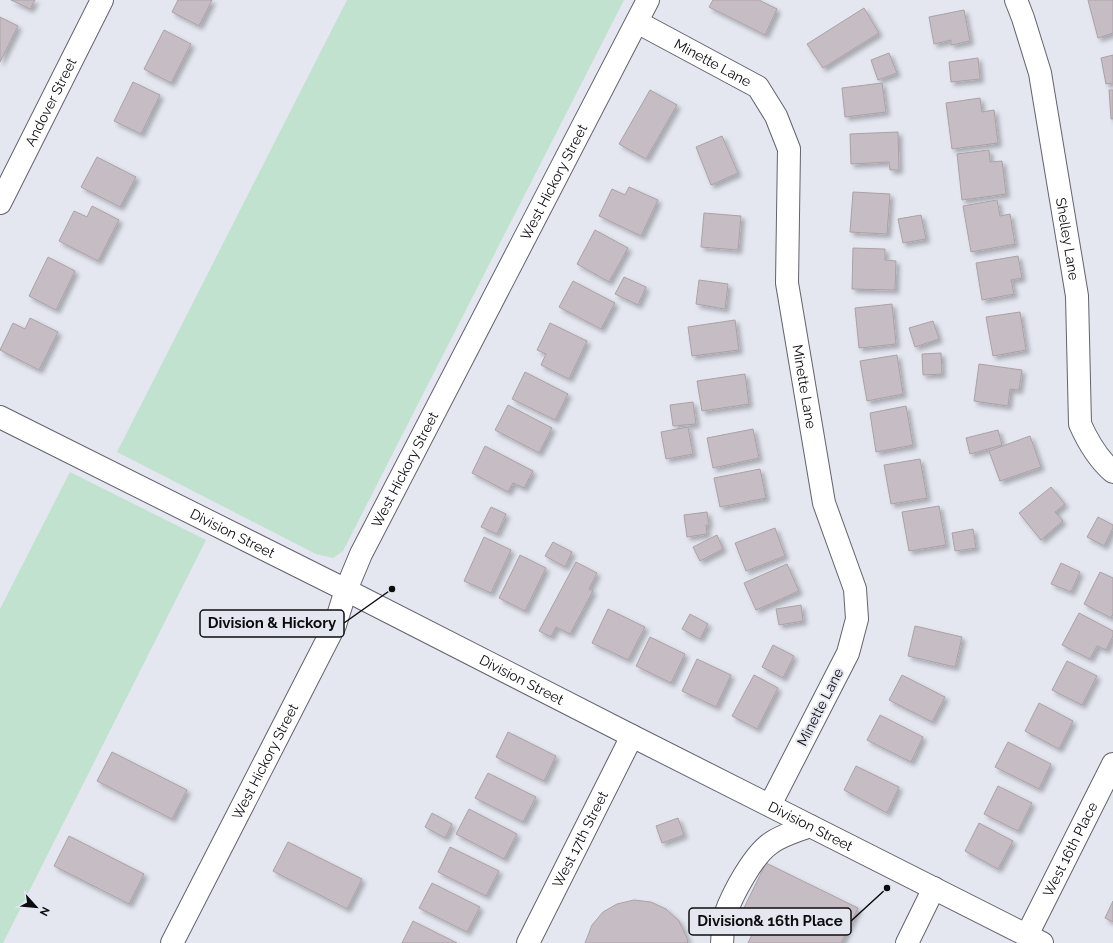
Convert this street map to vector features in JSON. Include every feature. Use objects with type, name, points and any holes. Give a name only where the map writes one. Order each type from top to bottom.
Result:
[{"type":"street","name":"Andover Street","points":[[0,203],[102,0]]},
{"type":"street","name":"West Hickory Street","points":[[172,943],[335,625],[346,590],[361,554],[648,0]]},
{"type":"street","name":"Shelley Lane","points":[[1016,0],[1040,73],[1076,296],[1080,424],[1087,440],[1098,456],[1113,472]]},
{"type":"street","name":"Minette Lane","points":[[637,22],[758,87],[776,116],[789,149],[787,283],[824,503],[855,589],[857,619],[848,653],[770,805]]},
{"type":"street","name":"Division Street","points":[[0,417],[346,590],[1035,939]]},
{"type":"street","name":"West 17th Street","points":[[528,943],[632,736]]},
{"type":"street","name":"West 16th Place","points":[[1035,939],[1113,764]]},
{"type":"street","points":[[722,943],[725,916],[741,880],[756,858],[769,844],[775,840],[810,826]]},
{"type":"street","points":[[907,943],[934,888]]},
{"type":"green space","points":[[347,0],[624,0],[343,551],[333,558],[316,554],[117,452]]},
{"type":"green space","points":[[70,472],[206,540],[3,943],[0,943],[0,609]]},
{"type":"building","points":[[11,0],[35,0],[30,9]]},
{"type":"building","points":[[178,0],[212,0],[199,26],[172,12]]},
{"type":"building","points":[[713,0],[759,0],[777,9],[765,35],[709,7]]},
{"type":"building","points":[[1088,0],[1113,0],[1113,33],[1098,38]]},
{"type":"building","points":[[864,8],[879,33],[823,68],[807,44]]},
{"type":"building","points":[[964,10],[970,41],[951,45],[951,40],[934,44],[929,17]]},
{"type":"building","points":[[0,17],[18,26],[0,62]]},
{"type":"building","points":[[164,30],[191,44],[171,83],[144,69]]},
{"type":"building","points":[[889,53],[897,73],[878,80],[871,60]]},
{"type":"building","points":[[1113,55],[1113,83],[1106,84],[1101,58]]},
{"type":"building","points":[[978,58],[980,79],[951,82],[949,62]]},
{"type":"building","points":[[133,82],[160,95],[141,134],[114,121]]},
{"type":"building","points":[[882,83],[886,112],[845,117],[842,88]]},
{"type":"building","points":[[650,90],[677,105],[646,159],[619,144]]},
{"type":"building","points":[[1109,90],[1113,90],[1113,119],[1111,119]]},
{"type":"building","points":[[980,98],[982,112],[994,110],[998,143],[952,149],[946,103]]},
{"type":"building","points":[[898,132],[899,170],[890,170],[889,162],[851,164],[850,134]]},
{"type":"building","points":[[722,136],[738,173],[711,185],[696,147]]},
{"type":"building","points":[[989,150],[990,162],[1002,161],[1006,194],[962,200],[957,154]]},
{"type":"building","points":[[97,157],[136,177],[120,207],[81,187]]},
{"type":"building","points":[[629,187],[658,200],[641,236],[599,216],[612,189],[625,195]]},
{"type":"building","points":[[853,192],[890,194],[887,234],[850,232]]},
{"type":"building","points":[[997,200],[1000,216],[1010,214],[1015,244],[971,252],[963,206]]},
{"type":"building","points":[[92,206],[119,220],[98,261],[59,241],[74,211],[87,217]]},
{"type":"building","points":[[704,213],[741,216],[738,250],[701,247]]},
{"type":"building","points":[[921,215],[926,239],[903,243],[898,219]]},
{"type":"building","points":[[595,230],[628,248],[609,282],[577,264]]},
{"type":"building","points":[[853,248],[885,249],[885,260],[896,261],[895,290],[852,289]]},
{"type":"building","points":[[1018,256],[1022,278],[1011,280],[1014,294],[982,300],[976,263]]},
{"type":"building","points":[[48,257],[75,271],[56,310],[29,296]]},
{"type":"building","points":[[624,277],[646,287],[638,305],[615,294]]},
{"type":"building","points":[[699,280],[728,284],[725,309],[696,304]]},
{"type":"building","points":[[573,281],[615,303],[601,329],[559,307]]},
{"type":"building","points":[[892,304],[896,344],[859,348],[855,308]]},
{"type":"building","points":[[1020,312],[1026,350],[993,356],[986,317]]},
{"type":"building","points":[[30,318],[58,332],[39,370],[0,350],[13,323],[25,329]]},
{"type":"building","points":[[735,320],[739,350],[692,356],[688,327]]},
{"type":"building","points":[[933,321],[939,339],[915,347],[909,328]]},
{"type":"building","points":[[550,323],[587,341],[569,379],[541,365],[546,354],[537,350]]},
{"type":"building","points":[[941,353],[942,374],[923,375],[922,354]]},
{"type":"building","points":[[897,355],[903,394],[867,401],[860,361]]},
{"type":"building","points":[[979,364],[1022,370],[1019,390],[1010,389],[1008,406],[974,401]]},
{"type":"building","points":[[525,372],[568,394],[555,420],[512,399]]},
{"type":"building","points":[[745,374],[749,404],[702,411],[697,381]]},
{"type":"building","points":[[693,402],[696,424],[673,426],[670,405]]},
{"type":"building","points":[[508,405],[552,428],[539,453],[495,430]]},
{"type":"building","points":[[906,406],[913,445],[876,452],[870,413]]},
{"type":"building","points":[[688,427],[693,454],[666,459],[661,432]]},
{"type":"building","points":[[753,429],[759,458],[713,468],[707,438]]},
{"type":"building","points":[[998,430],[1002,445],[970,454],[966,438]]},
{"type":"building","points":[[1030,436],[1041,467],[1000,481],[989,451]]},
{"type":"building","points":[[485,446],[533,471],[524,488],[513,483],[508,492],[472,473]]},
{"type":"building","points":[[920,459],[927,498],[891,504],[884,465]]},
{"type":"building","points":[[760,469],[766,498],[720,507],[714,478]]},
{"type":"building","points":[[1051,487],[1065,504],[1055,512],[1063,521],[1041,540],[1019,513]]},
{"type":"building","points":[[939,506],[946,545],[909,551],[902,512]]},
{"type":"building","points":[[491,507],[506,514],[497,534],[481,527]]},
{"type":"building","points":[[707,512],[709,525],[706,525],[707,534],[687,537],[684,515]]},
{"type":"building","points":[[1098,517],[1113,525],[1104,546],[1087,537]]},
{"type":"building","points":[[775,528],[785,556],[746,571],[735,543]]},
{"type":"building","points":[[973,529],[976,548],[955,551],[952,533]]},
{"type":"building","points":[[717,535],[723,549],[700,561],[693,547]]},
{"type":"building","points":[[484,537],[511,550],[491,593],[464,581]]},
{"type":"building","points":[[553,542],[572,552],[565,567],[545,556]]},
{"type":"building","points":[[520,555],[546,568],[525,611],[499,598]]},
{"type":"building","points":[[576,562],[597,573],[589,589],[593,591],[570,634],[556,627],[551,637],[539,631]]},
{"type":"building","points":[[1061,563],[1080,572],[1071,592],[1051,584]]},
{"type":"building","points":[[787,564],[799,591],[756,610],[744,583]]},
{"type":"building","points":[[1100,572],[1113,578],[1113,614],[1111,618],[1084,604]]},
{"type":"building","points":[[801,605],[803,621],[779,625],[776,609]]},
{"type":"building","points":[[608,609],[645,627],[628,660],[592,643]]},
{"type":"building","points":[[1079,613],[1113,631],[1113,636],[1106,650],[1097,646],[1090,659],[1062,645]]},
{"type":"building","points":[[690,614],[708,624],[700,639],[682,629]]},
{"type":"building","points":[[915,626],[962,637],[955,667],[908,656]]},
{"type":"building","points":[[650,637],[685,654],[671,683],[636,666]]},
{"type":"building","points":[[773,645],[794,656],[783,678],[762,667]]},
{"type":"building","points":[[697,659],[731,675],[716,707],[682,691]]},
{"type":"building","points":[[1067,661],[1097,676],[1082,705],[1052,690]]},
{"type":"building","points":[[754,675],[778,688],[757,729],[732,716]]},
{"type":"building","points":[[902,675],[945,697],[932,722],[889,700]]},
{"type":"building","points":[[1039,703],[1073,721],[1059,749],[1025,731]]},
{"type":"building","points":[[880,715],[923,737],[911,762],[867,740]]},
{"type":"building","points":[[508,732],[556,756],[544,781],[496,757]]},
{"type":"building","points":[[1008,742],[1051,764],[1039,789],[995,767]]},
{"type":"building","points":[[112,752],[187,790],[172,819],[97,781]]},
{"type":"building","points":[[856,766],[899,787],[887,813],[844,790]]},
{"type":"building","points":[[488,773],[536,797],[523,822],[475,798]]},
{"type":"building","points":[[998,786],[1032,803],[1018,831],[984,814]]},
{"type":"building","points":[[469,809],[517,834],[504,859],[456,834]]},
{"type":"building","points":[[432,813],[452,824],[445,838],[425,827]]},
{"type":"building","points":[[678,818],[684,835],[662,843],[656,826]]},
{"type":"building","points":[[979,823],[1013,841],[998,869],[965,851]]},
{"type":"building","points":[[69,836],[144,874],[129,904],[54,866]]},
{"type":"building","points":[[288,842],[362,879],[347,909],[273,871]]},
{"type":"building","points":[[450,847],[499,871],[486,896],[438,872]]},
{"type":"building","points":[[766,863],[858,908],[841,943],[748,943],[758,922],[741,914]]},
{"type":"building","points":[[432,883],[480,907],[467,932],[419,908]]},
{"type":"building","points":[[634,900],[651,902],[666,909],[679,921],[688,943],[585,943],[592,925],[603,912],[617,904]]},
{"type":"building","points":[[1113,901],[1113,922],[1105,918]]},
{"type":"building","points":[[413,921],[457,943],[402,943]]},
{"type":"place","name":"Division & Hickory","points":[[392,589]]},
{"type":"place","name":"Division& 16th Place","points":[[887,888]]}]
